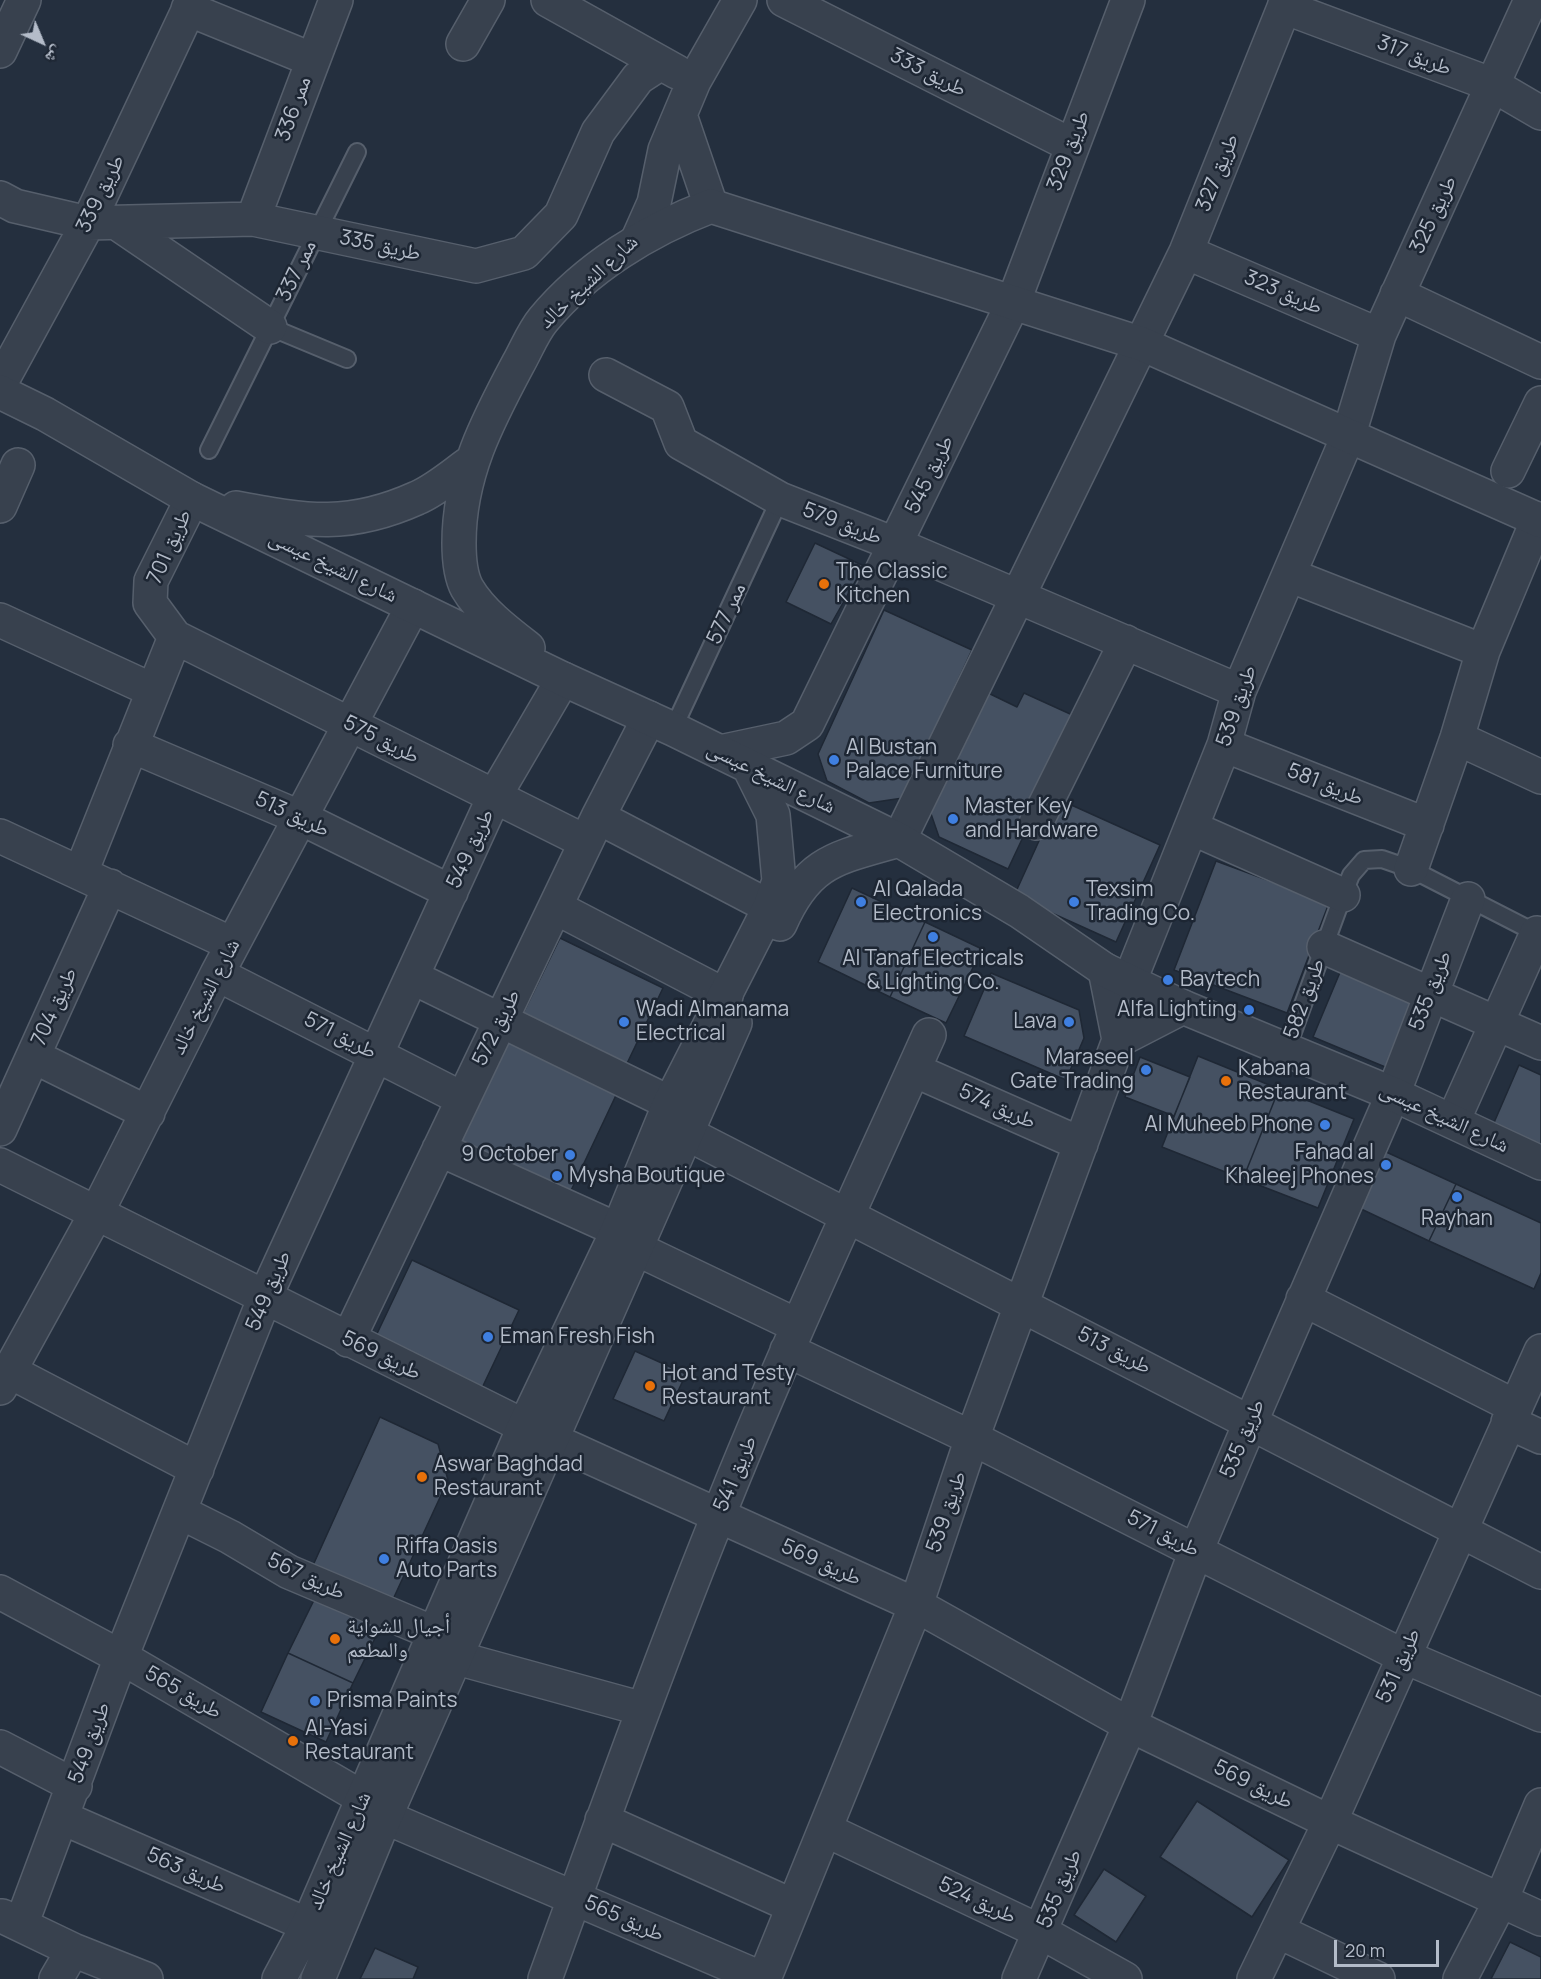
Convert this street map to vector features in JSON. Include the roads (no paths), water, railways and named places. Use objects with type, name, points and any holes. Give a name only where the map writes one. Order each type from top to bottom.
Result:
[{"type":"street","points":[[0,51],[24,0]]},
{"type":"street","name":"ممر 336","points":[[254,219],[336,0]]},
{"type":"street","points":[[463,44],[488,0]]},
{"type":"street","points":[[548,0],[694,81]]},
{"type":"street","name":"شارع الشيخ خالد","points":[[563,679],[483,609],[466,586],[459,561],[459,512],[471,462],[497,403],[542,321],[590,275],[638,239],[654,202],[665,150],[694,81],[740,0]]},
{"type":"street","name":"طريق 333","points":[[784,0],[1071,145]]},
{"type":"street","name":"طريق 329","points":[[1013,303],[1071,145],[1128,0]]},
{"type":"street","name":"طريق 317","points":[[1285,3],[1493,85],[1541,113]]},
{"type":"street","name":"طريق 327","points":[[899,840],[1186,252],[1285,3]]},
{"type":"street","points":[[191,4],[313,60]]},
{"type":"street","name":"طريق 339","points":[[0,384],[102,223],[191,4]]},
{"type":"street","name":"طريق 325","points":[[1349,434],[1379,335],[1493,85],[1532,16]]},
{"type":"street","name":"طريق 335","points":[[0,198],[15,206],[102,223],[254,219],[476,266],[524,252],[561,215],[598,132],[638,78],[661,63]]},
{"type":"street","points":[[680,115],[711,206]]},
{"type":"street","points":[[638,239],[674,220],[711,206],[1142,344],[1540,520],[1483,651],[1457,738],[1411,869]]},
{"type":"street","points":[[102,223],[270,327]]},
{"type":"street","name":"طريق 323","points":[[1186,252],[1379,335]]},
{"type":"street","points":[[1397,294],[1541,362]]},
{"type":"street","name":"طريق 545","points":[[720,753],[786,738],[807,724],[897,545],[1013,303]]},
{"type":"street","name":"طريق 579","points":[[606,375],[667,407],[681,443],[780,499],[1020,596],[1239,691]]},
{"type":"street","name":"شارع الشيخ عيسى","points":[[0,392],[45,414],[192,499],[899,840],[1019,911],[1118,975],[1183,1007],[1454,1121],[1541,1163]]},
{"type":"street","points":[[1508,471],[1541,404]]},
{"type":"street","name":"طريق 539","points":[[1118,975],[1192,828],[1224,745],[1239,691],[1349,434]]},
{"type":"street","points":[[192,499],[302,520],[349,519],[418,498],[471,462]]},
{"type":"street","points":[[0,506],[18,465]]},
{"type":"street","name":"طريق 701","points":[[175,637],[150,603],[151,581],[192,499]]},
{"type":"street","points":[[1289,575],[1483,651]]},
{"type":"street","name":"شارع الشيخ خالد","points":[[4,1380],[98,1212],[216,974],[348,723],[413,606]]},
{"type":"street","points":[[0,620],[153,690]]},
{"type":"street","points":[[96,879],[130,745],[175,637]]},
{"type":"street","name":"طريق 575","points":[[175,637],[494,797],[592,830],[770,907]]},
{"type":"street","points":[[1036,823],[1126,642]]},
{"type":"street","name":"طريق 549","points":[[11,1920],[63,1818],[122,1657],[265,1297],[494,797],[563,679]]},
{"type":"street","name":"طريق 572","points":[[348,1340],[592,830],[661,724]]},
{"type":"street","points":[[1457,738],[1541,777]]},
{"type":"street","name":"طريق 513","points":[[130,745],[299,817],[451,892]]},
{"type":"street","name":"طريق 581","points":[[1224,745],[1427,825]]},
{"type":"street","name":"شارع الشيخ خالد","points":[[627,1239],[670,1103],[770,907],[779,881],[773,815],[749,767]]},
{"type":"street","points":[[1192,828],[1343,895]]},
{"type":"street","name":"شارع الشيخ خالد","points":[[279,1979],[374,1807],[627,1239],[686,1133],[788,906],[804,880],[825,863],[899,840]]},
{"type":"street","points":[[3,846],[96,879],[232,944]]},
{"type":"street","name":"طريق 704","points":[[0,1129],[33,1056],[96,879]]},
{"type":"street","name":"طريق 535","points":[[1018,1979],[1041,1932],[1130,1725],[1196,1551],[1393,1094],[1467,899]]},
{"type":"street","points":[[555,907],[726,996]]},
{"type":"street","points":[[1454,1121],[1539,934]]},
{"type":"street","name":"طريق 582","points":[[1324,947],[1496,1025],[1541,1042]]},
{"type":"street","name":"طريق 571","points":[[216,974],[463,1099]]},
{"type":"street","points":[[1118,975],[1119,1040],[1183,1007]]},
{"type":"street","points":[[412,977],[500,1022],[670,1103]]},
{"type":"street","name":"طريق 541","points":[[545,1979],[643,1709],[718,1517],[793,1338],[929,1035]]},
{"type":"street","name":"طريق 539","points":[[764,1979],[916,1605],[972,1438],[1119,1040]]},
{"type":"street","points":[[33,1056],[148,1113]]},
{"type":"street","name":"طريق 574","points":[[914,1070],[1081,1144]]},
{"type":"street","name":"طريق 513","points":[[686,1133],[1022,1303],[1541,1572]]},
{"type":"street","name":"طريق 571","points":[[439,1149],[627,1239],[793,1338],[972,1438],[1403,1656],[1541,1715]]},
{"type":"street","name":"طريق 569","points":[[0,1165],[539,1433],[718,1517],[916,1605],[1130,1725],[1330,1822],[1541,1919]]},
{"type":"street","points":[[1303,1299],[1512,1414],[1541,1437]]},
{"type":"street","name":"طريق 531","points":[[1254,1979],[1330,1822],[1541,1351]]},
{"type":"street","points":[[4,1380],[197,1469]]},
{"type":"street","name":"طريق 567","points":[[180,1512],[230,1537],[289,1572],[447,1646],[643,1709]]},
{"type":"street","name":"طريق 565","points":[[0,1592],[122,1657],[374,1807],[764,1979]]},
{"type":"street","points":[[0,1747],[75,1786]]},
{"type":"street","points":[[1460,1979],[1501,1900],[1541,1805]]},
{"type":"street","name":"شارع الشيخ خالد","points":[[318,1979],[374,1807]]},
{"type":"street","name":"طريق 563","points":[[63,1818],[308,1925]]},
{"type":"street","points":[[602,1820],[794,1906]]},
{"type":"street","name":"طريق 524","points":[[826,1830],[1041,1932],[1125,1979]]},
{"type":"street","points":[[11,1920],[73,1950],[146,1979]]},
{"type":"street","points":[[1278,1931],[1378,1979]]},
{"type":"street","points":[[56,1979],[73,1950]]},
{"type":"lane","name":"ممر 337","points":[[209,450],[357,152]]},
{"type":"lane","name":"ممر 337","points":[[270,327],[347,358]]},
{"type":"lane","name":"ممر 577","points":[[661,724],[780,499]]},
{"type":"lane","name":"طريق 582","points":[[1286,1051],[1352,875],[1364,860],[1382,859],[1411,869]]},
{"type":"lane","points":[[1411,869],[1539,934]]},
{"type":"place","name":"The Classic Kitchen","points":[[824,584]]},
{"type":"place","name":"Al Bustan Palace Furniture","points":[[834,760]]},
{"type":"place","name":"Master Key and Hardware","points":[[953,819]]},
{"type":"place","name":"Al Qalada Electronics","points":[[861,902]]},
{"type":"place","name":"Texsim Trading Co.","points":[[1074,902]]},
{"type":"place","name":"Al Tanaf Electricals & Lighting Co.","points":[[933,937]]},
{"type":"place","name":"Baytech","points":[[1168,980]]},
{"type":"place","name":"Alfa Lighting","points":[[1249,1010]]},
{"type":"place","name":"Wadi Almanama Electrical","points":[[624,1022]]},
{"type":"place","name":"Lava","points":[[1069,1022]]},
{"type":"place","name":"Maraseel Gate Trading","points":[[1146,1070]]},
{"type":"place","name":"Kabana Restaurant","points":[[1226,1081]]},
{"type":"place","name":"Al Muheeb Phone","points":[[1325,1125]]},
{"type":"place","name":"9 October","points":[[570,1155]]},
{"type":"place","name":"Fahad al Khaleej Phones","points":[[1386,1165]]},
{"type":"place","name":"Mysha Boutique","points":[[557,1176]]},
{"type":"place","name":"Rayhan","points":[[1457,1197]]},
{"type":"place","name":"Eman Fresh Fish","points":[[488,1337]]},
{"type":"place","name":"Hot and Testy Restaurant","points":[[650,1386]]},
{"type":"place","name":"Aswar Baghdad Restaurant","points":[[422,1477]]},
{"type":"place","name":"Riffa Oasis Auto Parts","points":[[384,1559]]},
{"type":"place","name":"أجيال للشواية والمطعم","points":[[335,1639]]},
{"type":"place","name":"Prisma Paints","points":[[315,1701]]},
{"type":"place","name":"Al-Yasi Restaurant","points":[[293,1741]]}]
